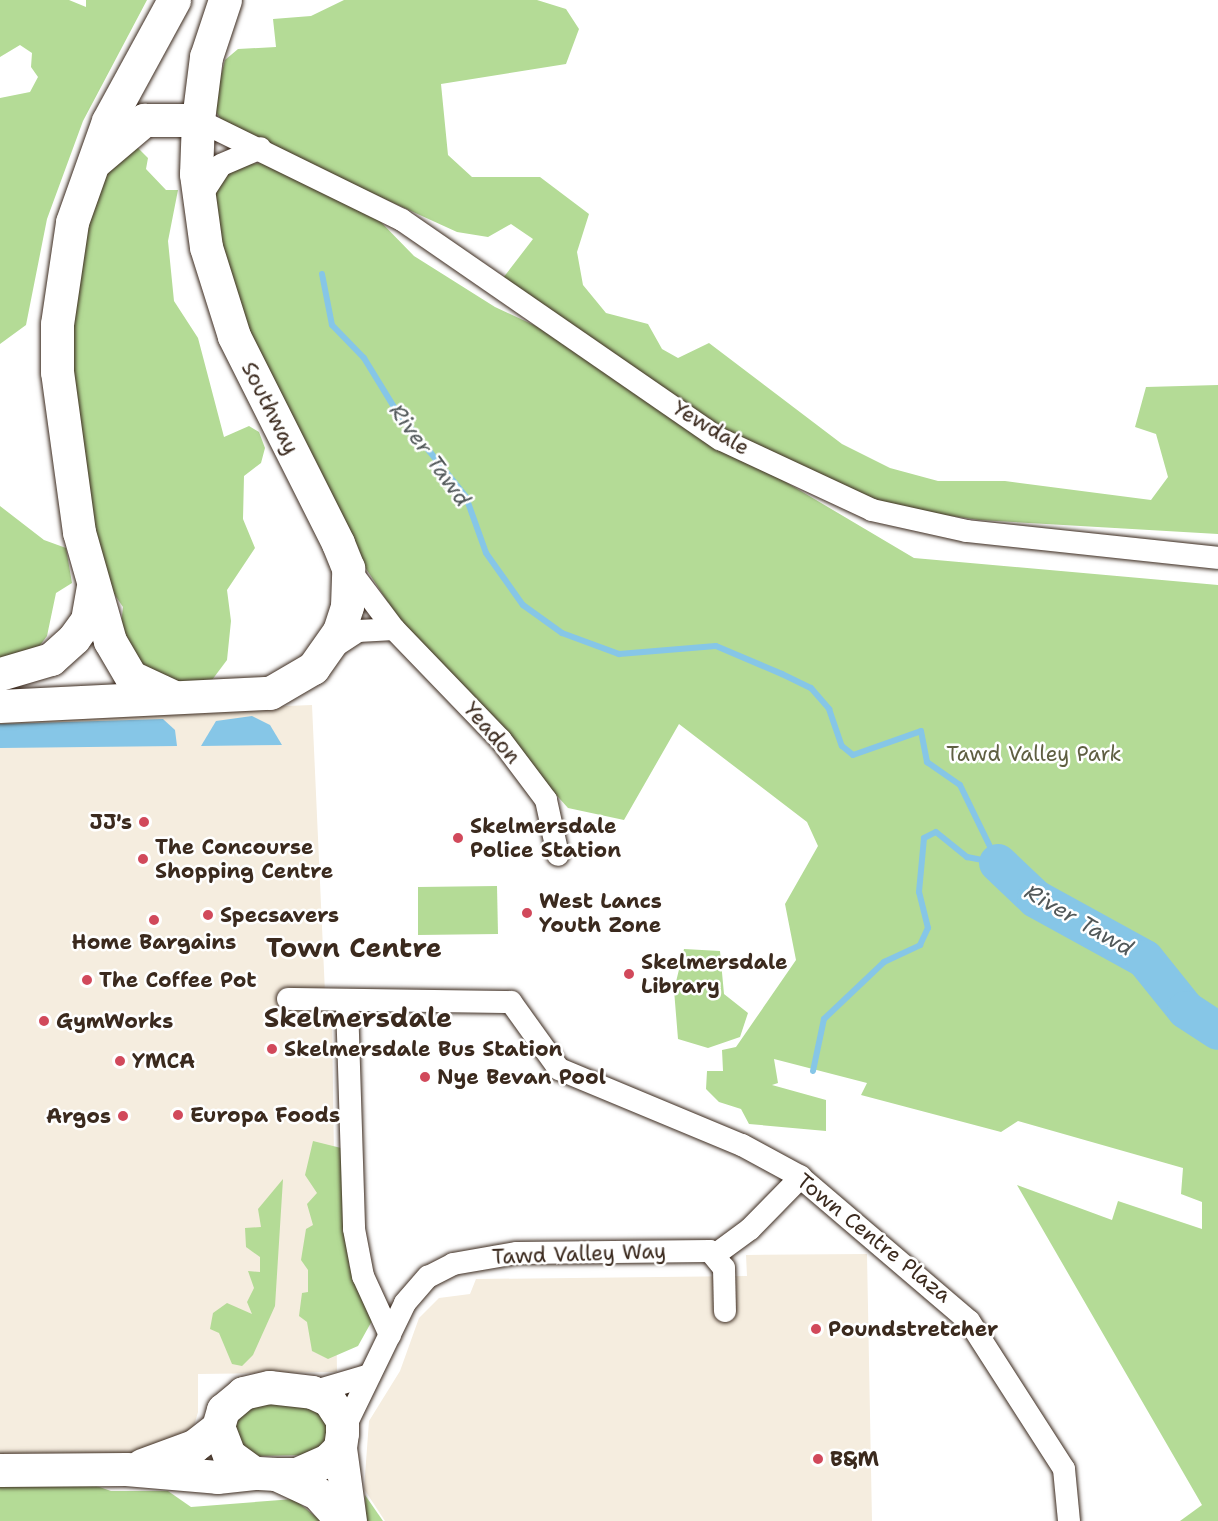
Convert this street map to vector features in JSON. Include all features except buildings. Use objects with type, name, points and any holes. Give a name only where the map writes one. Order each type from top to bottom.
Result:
[{"type":"street","name":"Southway","points":[[174,0],[108,121],[72,222],[57,324],[57,372],[79,532],[110,641],[131,677],[151,690],[183,699]]},
{"type":"street","name":"Southway","points":[[0,706],[183,699],[270,693],[313,668],[327,652],[347,606],[348,568],[234,336],[216,291],[198,199],[198,120],[206,57],[225,0]]},
{"type":"street","points":[[90,168],[144,120],[198,120]]},
{"type":"street","name":"Yewdale","points":[[198,120],[261,148],[402,220],[720,439],[872,510],[968,531],[1218,558]]},
{"type":"street","points":[[198,199],[222,165],[261,148]]},
{"type":"street","name":"Yeadon","points":[[348,568],[394,629],[501,740],[546,800],[558,855]]},
{"type":"street","name":"Southway","points":[[0,674],[51,658],[74,638],[87,620],[93,577]]},
{"type":"street","points":[[327,652],[358,631],[394,629]]},
{"type":"street","name":"Town Centre Plaza","points":[[288,999],[347,1003],[511,1002],[559,1069],[742,1145],[801,1177],[969,1321],[1064,1469],[1070,1521]]},
{"type":"street","points":[[347,1003],[354,1229],[363,1276],[390,1335]]},
{"type":"street","points":[[725,1311],[724,1268],[716,1254],[750,1229],[801,1177]]},
{"type":"street","name":"Tawd Valley Way","points":[[341,1440],[370,1375],[413,1291],[428,1277],[471,1258],[528,1253],[716,1254]]},
{"type":"street","points":[[126,1469],[170,1458],[218,1427],[232,1400],[250,1390],[312,1392],[370,1375]]},
{"type":"street","points":[[312,1392],[335,1408],[350,1521]]},
{"type":"street","points":[[218,1427],[229,1455],[265,1473],[317,1493],[342,1521]]},
{"type":"street","points":[[0,1470],[126,1469],[217,1477],[314,1469],[341,1440]]},
{"type":"shaded area","points":[[312,705],[326,1015],[332,1016],[337,1372],[198,1374],[198,1412],[192,1433],[163,1455],[0,1460],[0,717]]},
{"type":"shaded area","points":[[867,1254],[872,1521],[385,1521],[364,1489],[369,1421],[400,1371],[419,1318],[439,1298],[470,1294],[476,1279],[747,1276],[746,1255]]},
{"type":"green space","points":[[0,0],[69,0],[86,7],[86,0],[147,0],[83,121],[47,219],[26,325],[0,344],[0,98],[30,92],[38,77],[31,67],[32,53],[20,45],[0,57]]},
{"type":"green space","name":"Tawd Valley Park","points":[[344,0],[537,0],[566,9],[579,29],[566,64],[441,84],[448,155],[472,177],[540,177],[589,214],[577,252],[583,285],[606,313],[648,324],[662,349],[678,358],[709,343],[842,444],[890,468],[938,481],[1005,481],[1151,500],[1168,477],[1156,434],[1135,427],[1146,387],[1218,385],[1218,534],[979,520],[903,509],[849,494],[681,420],[914,558],[1218,585],[1218,1521],[1180,1521],[1202,1505],[1017,1185],[1112,1220],[1118,1201],[1202,1229],[1202,1202],[1181,1194],[1183,1168],[1018,1121],[1001,1132],[861,1095],[867,1083],[774,1059],[778,1083],[772,1085],[826,1100],[826,1131],[749,1124],[741,1109],[719,1102],[706,1089],[707,1071],[723,1071],[722,1050],[736,1047],[796,960],[785,904],[818,846],[807,822],[679,724],[624,820],[568,808],[401,622],[334,520],[232,310],[210,186],[239,164],[264,163],[376,217],[414,256],[495,307],[538,327],[503,278],[533,239],[511,224],[488,237],[457,232],[225,126],[213,107],[225,60],[238,49],[276,47],[273,19],[311,16]]},
{"type":"green space","points":[[137,147],[148,158],[146,169],[166,190],[178,190],[168,241],[174,301],[198,338],[224,437],[249,426],[259,432],[265,448],[261,463],[244,476],[243,519],[255,548],[227,590],[231,621],[227,660],[212,680],[193,687],[149,675],[120,634],[123,607],[104,579],[64,396],[84,203],[108,160]]},
{"type":"green space","points":[[0,506],[44,540],[66,548],[72,583],[56,593],[47,636],[26,664],[0,670]]},
{"type":"green space","points":[[497,886],[498,934],[418,935],[418,887]]},
{"type":"green space","points":[[684,949],[720,951],[724,994],[748,1013],[740,1037],[708,1048],[678,1039],[674,990]]},
{"type":"green space","points":[[313,1141],[349,1150],[349,1266],[363,1284],[373,1319],[358,1346],[328,1359],[312,1351],[307,1322],[299,1316],[302,1293],[308,1292],[308,1270],[301,1260],[306,1229],[313,1225],[307,1204],[317,1193],[305,1175]]},
{"type":"green space","points":[[283,1179],[275,1306],[253,1355],[242,1366],[232,1364],[219,1333],[210,1329],[213,1313],[227,1303],[252,1314],[247,1302],[254,1288],[248,1271],[260,1272],[260,1257],[246,1247],[245,1228],[261,1227],[258,1209]]},
{"type":"green space","points":[[299,1400],[327,1419],[326,1441],[310,1455],[257,1456],[239,1443],[235,1424],[244,1407]]},
{"type":"green space","points":[[0,1481],[82,1481],[111,1491],[168,1491],[191,1507],[294,1499],[321,1521],[0,1521]]},
{"type":"green space","points":[[365,1495],[383,1521],[366,1521]]},
{"type":"water","points":[[252,716],[270,725],[282,745],[201,746],[216,721]]},
{"type":"water","points":[[163,719],[175,730],[177,746],[0,748],[0,724]]},
{"type":"waterway","name":"River Tawd","points":[[322,274],[332,325],[364,358],[394,407],[466,497],[486,553],[523,605],[562,633],[619,654],[716,646],[782,674],[811,688],[829,709],[842,746],[853,755],[921,731],[927,762],[960,785],[998,863]]},
{"type":"waterway","points":[[813,1071],[824,1019],[884,962],[920,945],[928,928],[919,892],[924,838],[936,832],[967,857],[998,863]]},
{"type":"waterway","name":"River Tawd","points":[[998,863],[1036,899],[1145,959],[1186,1010],[1218,1031]]},
{"type":"place","name":"JJ's","points":[[144,822]]},
{"type":"place","name":"Skelmersdale Police Station","points":[[458,838]]},
{"type":"place","name":"The Concourse Shopping Centre","points":[[143,859]]},
{"type":"place","name":"West Lancs Youth Zone","points":[[527,913]]},
{"type":"place","name":"Specsavers","points":[[208,915]]},
{"type":"place","name":"Home Bargains","points":[[154,920]]},
{"type":"place","name":"Skelmersdale Library","points":[[629,974]]},
{"type":"place","name":"The Coffee Pot","points":[[87,980]]},
{"type":"place","name":"GymWorks","points":[[44,1021]]},
{"type":"place","name":"Skelmersdale Bus Station","points":[[272,1049]]},
{"type":"place","name":"YMCA","points":[[120,1061]]},
{"type":"place","name":"Nye Bevan Pool","points":[[425,1077]]},
{"type":"place","name":"Europa Foods","points":[[178,1115]]},
{"type":"place","name":"Argos","points":[[123,1116]]},
{"type":"place","name":"Poundstretcher","points":[[816,1329]]},
{"type":"place","name":"B&M","points":[[818,1459]]},
{"type":"district","name":"Town Centre","points":[[354,948]]},
{"type":"district","name":"Skelmersdale","points":[[358,1018]]}]
